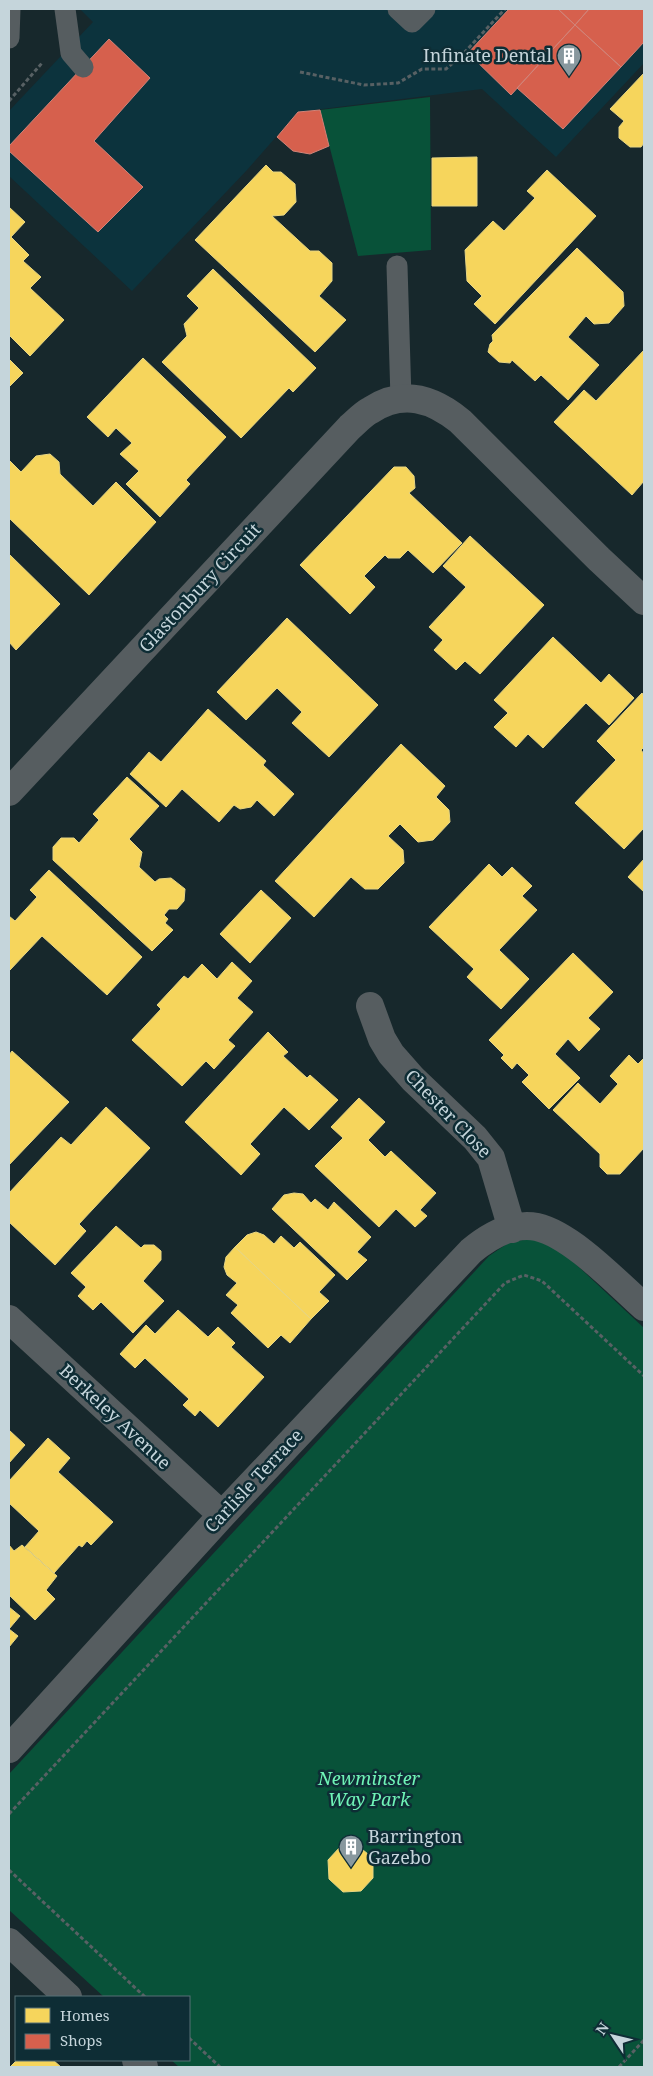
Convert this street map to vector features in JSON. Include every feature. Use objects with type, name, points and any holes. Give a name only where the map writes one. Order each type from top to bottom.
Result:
[{"type":"street","name":"Glastonbury Circuit","points":[[9,792],[350,427],[371,409],[401,399],[419,399],[444,408],[449,412],[644,601]]},
{"type":"street","name":"Chester Close","points":[[370,1006],[382,1039],[391,1054],[413,1079],[475,1138],[492,1158],[512,1229]]},
{"type":"street","name":"Carlisle Terrace","points":[[9,1749],[222,1515],[470,1252],[496,1234],[512,1229],[536,1227],[559,1237],[582,1252],[644,1307]]},
{"type":"street","name":"Berkeley Avenue","points":[[9,1319],[222,1515]]},
{"type":"street","points":[[9,1942],[67,1996]]},
{"type":"lane","points":[[9,38],[10,9]]},
{"type":"lane","points":[[65,9],[77,60]]},
{"type":"lane","points":[[398,9],[412,22],[425,9]]},
{"type":"lane","points":[[397,266],[401,399]]},
{"type":"path","points":[[300,72],[364,84],[398,83],[422,69],[446,69],[462,55],[505,9]]},
{"type":"path","points":[[9,101],[46,58]]},
{"type":"path","points":[[9,1814],[232,1572],[505,1283],[524,1275],[542,1281],[644,1376]]},
{"type":"path","points":[[9,1870],[144,1996]]},
{"type":"path","points":[[190,2039],[220,2067]]},
{"type":"path","points":[[619,2067],[644,2040]]},
{"type":"shaded area","points":[[80,9],[644,9],[644,63],[556,157],[482,89],[298,112],[247,170],[132,291],[9,176],[9,111],[93,22]]},
{"type":"green space","points":[[430,97],[431,250],[358,256],[320,110]]},
{"type":"green space","name":"Newminster Way Park","points":[[538,1239],[566,1255],[644,1328],[644,2067],[179,2067],[172,2061],[190,2061],[190,1996],[103,1996],[9,1910],[9,1774],[489,1256],[511,1241]]},
{"type":"building: Homes","points":[[644,73],[644,143],[641,147],[630,147],[619,138],[619,127],[624,121],[610,109]]},
{"type":"building: Homes","points":[[477,157],[477,206],[432,206],[432,158]]},
{"type":"building: Homes","points":[[266,165],[273,172],[281,172],[295,184],[296,202],[284,215],[272,216],[310,251],[319,251],[332,263],[332,281],[319,296],[346,320],[315,352],[195,240]]},
{"type":"building: Homes","points":[[547,170],[596,216],[495,324],[474,304],[482,296],[467,281],[465,250],[493,221],[504,231],[535,198],[527,191]]},
{"type":"building: Homes","points":[[9,207],[25,222],[11,237],[29,255],[23,261],[41,277],[30,288],[64,320],[30,356],[9,335]]},
{"type":"building: Homes","points":[[577,248],[623,292],[624,306],[609,323],[594,324],[586,316],[568,337],[599,365],[568,400],[541,375],[535,381],[512,360],[510,363],[499,362],[488,352],[493,341],[492,335]]},
{"type":"building: Homes","points":[[213,269],[316,368],[293,392],[289,388],[241,438],[162,362],[187,336],[184,324],[199,308],[187,296]]},
{"type":"building: Homes","points":[[644,350],[644,481],[632,495],[554,422],[584,390],[596,401]]},
{"type":"building: Homes","points":[[143,358],[226,437],[186,480],[190,484],[160,517],[126,484],[139,471],[120,454],[132,443],[116,428],[108,437],[87,417]]},
{"type":"building: Homes","points":[[9,359],[23,373],[9,387]]},
{"type":"building: Homes","points":[[50,454],[59,462],[60,474],[93,506],[116,482],[156,522],[89,595],[9,518],[9,460],[21,472],[36,456]]},
{"type":"building: Homes","points":[[394,467],[406,467],[414,476],[415,488],[409,493],[462,543],[433,573],[408,550],[400,558],[388,558],[385,555],[364,576],[375,587],[350,614],[300,565]]},
{"type":"building: Homes","points":[[470,536],[544,605],[480,674],[465,661],[456,670],[434,650],[443,640],[429,627],[466,587],[443,566]]},
{"type":"building: Homes","points":[[9,554],[60,604],[16,650],[9,642]]},
{"type":"building: Homes","points":[[287,618],[378,705],[329,757],[292,723],[302,712],[277,688],[246,720],[217,692]]},
{"type":"building: Homes","points":[[553,637],[601,683],[609,674],[634,698],[609,725],[586,703],[543,748],[528,734],[516,747],[494,727],[508,713],[494,700]]},
{"type":"building: Homes","points":[[642,693],[644,696],[644,747],[641,750],[644,754],[644,828],[624,849],[575,803],[616,760],[597,741]]},
{"type":"building: Homes","points":[[208,709],[266,761],[263,765],[294,794],[274,816],[257,800],[251,807],[240,809],[234,805],[219,822],[182,789],[166,807],[130,774],[149,752],[161,762]]},
{"type":"building: Homes","points":[[401,744],[445,786],[436,797],[449,810],[450,822],[433,840],[418,842],[400,824],[388,836],[403,850],[404,863],[378,889],[365,889],[351,877],[314,917],[275,881]]},
{"type":"building: Homes","points":[[127,777],[159,806],[129,839],[142,852],[139,867],[155,882],[159,879],[171,878],[185,889],[184,901],[177,909],[169,909],[164,915],[168,919],[165,923],[173,930],[152,951],[53,860],[53,847],[61,838],[74,838],[79,843],[99,820],[93,814]]},
{"type":"building: Homes","points":[[644,859],[644,892],[628,877]]},
{"type":"building: Homes","points":[[489,864],[502,877],[512,867],[532,886],[522,896],[537,910],[499,950],[529,979],[501,1009],[467,977],[474,969],[429,927]]},
{"type":"building: Homes","points":[[49,870],[142,957],[107,995],[42,936],[10,970],[9,968],[9,916],[15,921],[37,897],[30,890]]},
{"type":"building: Homes","points":[[261,890],[291,918],[250,963],[220,934]]},
{"type":"building: Homes","points":[[573,953],[613,992],[588,1018],[600,1029],[579,1051],[568,1039],[555,1054],[580,1078],[549,1109],[522,1082],[529,1075],[517,1063],[512,1069],[501,1058],[504,1055],[489,1040]]},
{"type":"building: Homes","points":[[232,962],[252,981],[237,998],[253,1012],[228,1040],[235,1046],[214,1069],[206,1061],[182,1086],[132,1040],[161,1009],[157,1005],[184,976],[188,979],[202,964],[217,979]]},
{"type":"building: Homes","points":[[268,1032],[288,1052],[283,1056],[307,1078],[310,1075],[338,1100],[309,1130],[284,1107],[250,1144],[260,1154],[241,1175],[185,1122]]},
{"type":"building: Homes","points":[[12,1051],[69,1102],[9,1165],[9,1055]]},
{"type":"building: Homes","points":[[629,1055],[638,1064],[644,1058],[644,1148],[620,1174],[607,1174],[600,1167],[600,1154],[553,1110],[578,1083],[600,1104],[618,1084],[610,1076]]},
{"type":"building: Homes","points":[[359,1098],[385,1122],[368,1140],[385,1157],[391,1151],[436,1193],[420,1210],[427,1216],[415,1227],[396,1209],[379,1227],[315,1166],[343,1138],[331,1127]]},
{"type":"building: Homes","points":[[106,1107],[150,1148],[79,1224],[86,1231],[55,1265],[9,1222],[9,1193],[61,1137],[71,1145]]},
{"type":"building: Homes","points":[[303,1194],[311,1203],[315,1199],[328,1210],[334,1202],[371,1237],[357,1252],[367,1260],[347,1280],[272,1209],[284,1195]]},
{"type":"building: Homes","points":[[116,1226],[141,1248],[144,1245],[154,1245],[161,1251],[161,1260],[143,1281],[164,1301],[133,1333],[101,1302],[93,1310],[78,1296],[86,1287],[71,1273]]},
{"type":"building: Homes","points":[[256,1232],[264,1235],[274,1244],[281,1236],[294,1248],[300,1242],[335,1275],[319,1292],[329,1301],[311,1319],[235,1247],[247,1235]]},
{"type":"building: Homes","points":[[235,1247],[311,1319],[290,1343],[281,1335],[268,1348],[231,1313],[238,1305],[226,1295],[237,1283],[227,1275],[224,1267],[226,1257]]},
{"type":"building: Homes","points":[[178,1310],[208,1337],[218,1327],[235,1343],[231,1347],[264,1377],[218,1427],[200,1410],[195,1416],[183,1405],[189,1399],[145,1358],[135,1368],[120,1354],[146,1325],[155,1334]]},
{"type":"building: Homes","points":[[9,1430],[25,1445],[9,1463]]},
{"type":"building: Homes","points":[[48,1438],[70,1458],[58,1472],[113,1522],[91,1545],[87,1541],[82,1547],[79,1545],[54,1573],[25,1547],[39,1531],[9,1503],[9,1481]]},
{"type":"building: Homes","points":[[9,1545],[14,1551],[22,1545],[57,1576],[46,1590],[55,1599],[35,1620],[9,1595]]},
{"type":"building: Homes","points":[[9,1607],[20,1616],[9,1629]]},
{"type":"building: Homes","points":[[9,1629],[18,1636],[9,1647]]},
{"type":"building: Homes","name":"Barrington Gazebo","points":[[358,1846],[373,1858],[373,1878],[361,1891],[343,1892],[329,1879],[328,1860],[340,1847]]},
{"type":"building: Homes","points":[[16,2061],[54,2061],[61,2067],[10,2067]]},
{"type":"building: Shops","points":[[509,9],[558,9],[575,25],[511,95],[468,53]]},
{"type":"building: Shops","points":[[558,9],[589,9],[575,25]]},
{"type":"building: Shops","points":[[589,9],[644,9],[644,42],[621,67],[575,25]]},
{"type":"building: Shops","name":"Infinate Dental","points":[[575,25],[621,67],[563,129],[517,88]]},
{"type":"building: Shops","points":[[109,39],[150,78],[94,141],[143,187],[98,232],[9,151],[9,146]]},
{"type":"building: Shops","points":[[320,110],[329,146],[310,154],[293,151],[277,137],[298,112]]},
{"type":"place","name":"Infinate Dental","points":[[569,77]]},
{"type":"place","name":"Barrington Gazebo","points":[[351,1868]]}]
